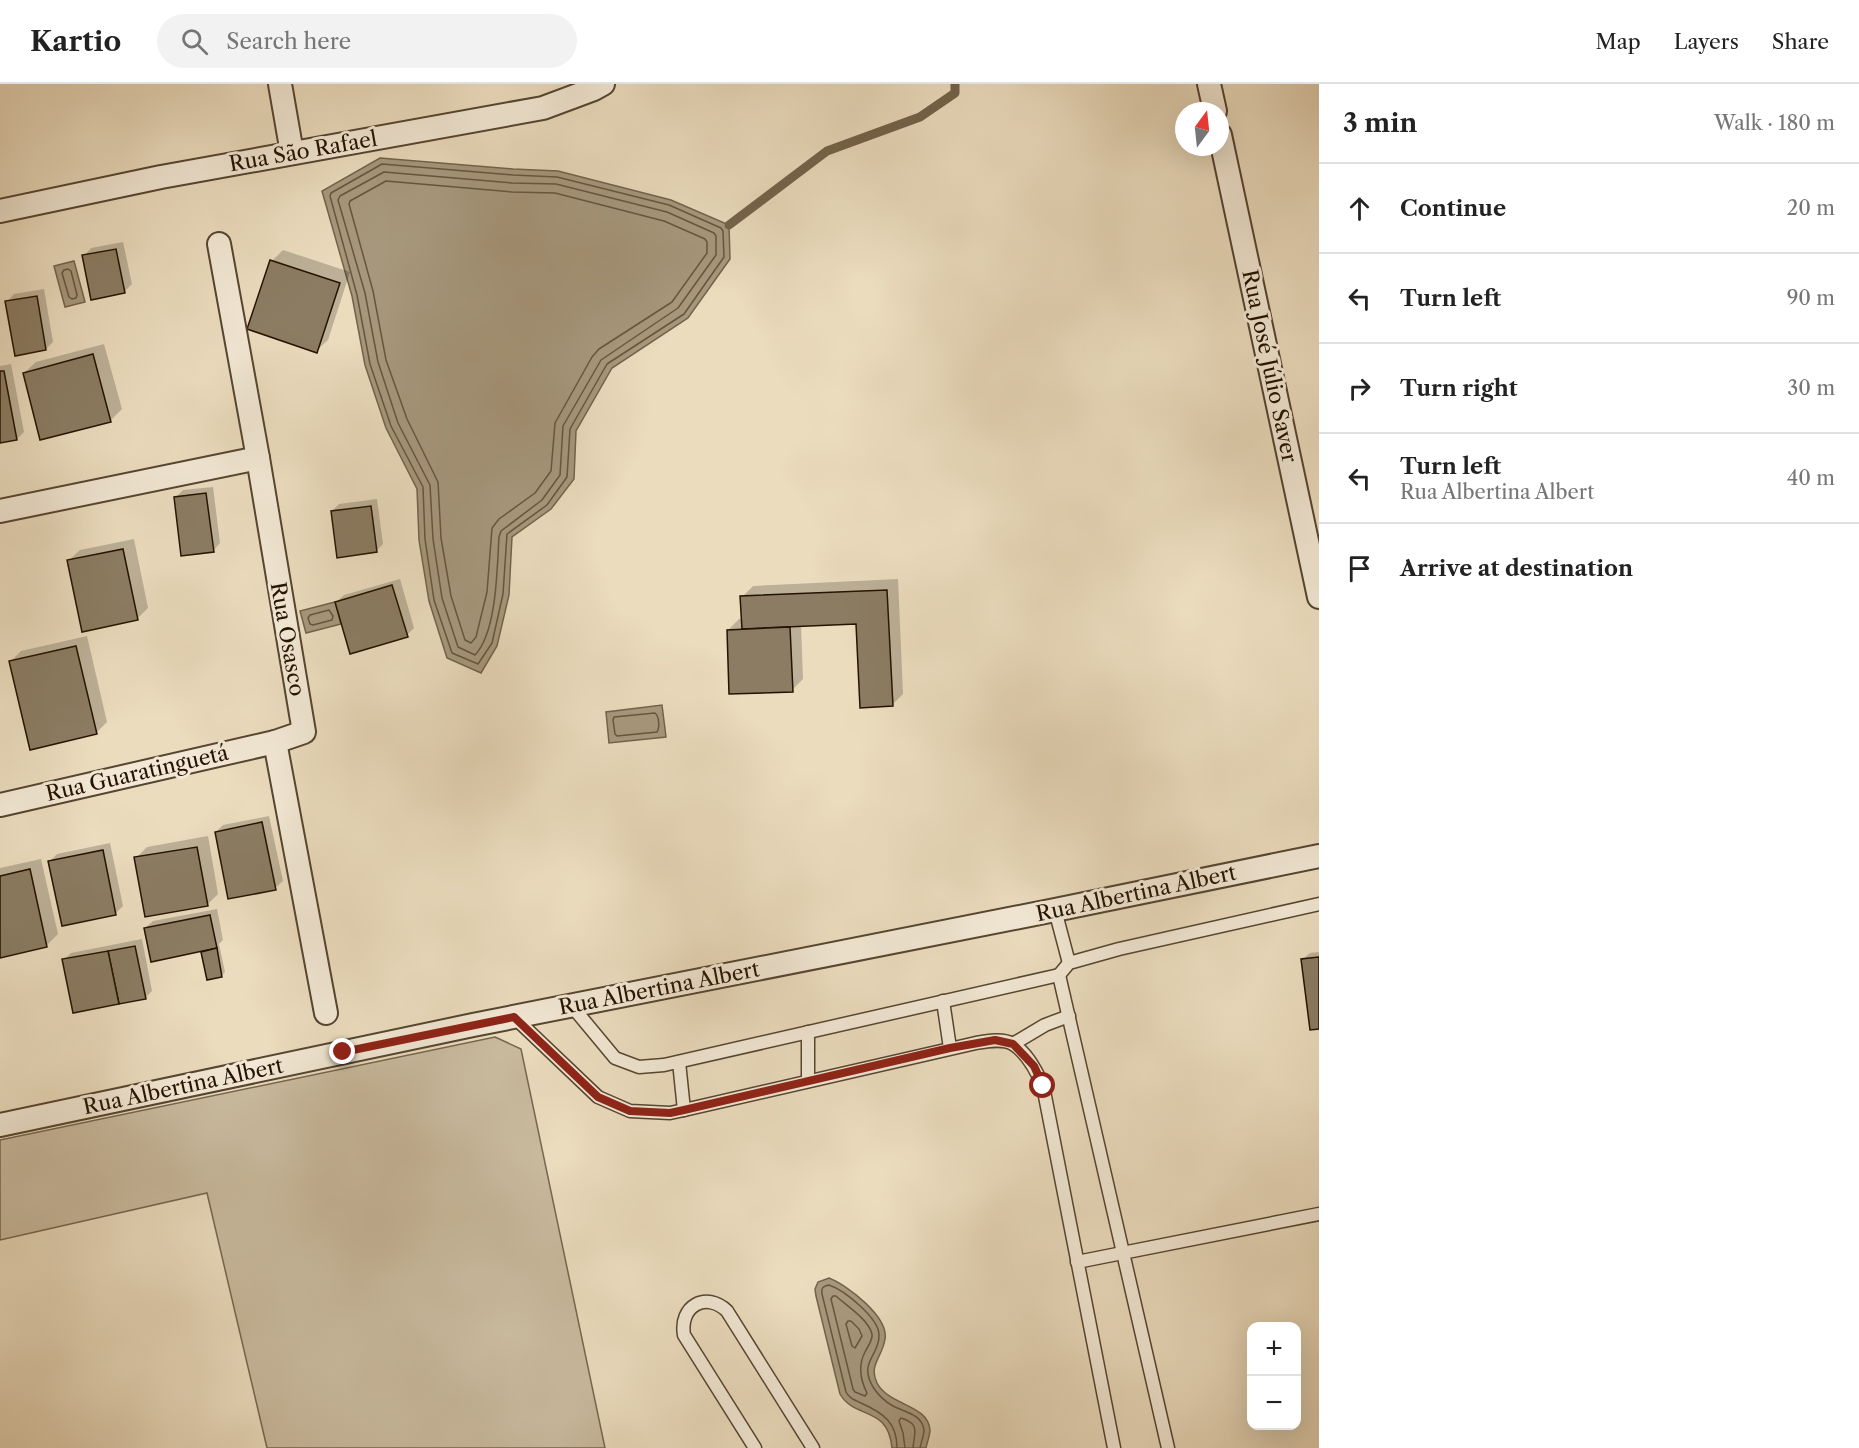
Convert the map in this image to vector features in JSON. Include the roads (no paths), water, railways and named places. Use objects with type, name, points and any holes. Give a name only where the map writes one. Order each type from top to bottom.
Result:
[{"type":"street","points":[[280,84],[292,153]]},
{"type":"street","name":"Rua São Rafael","points":[[0,212],[161,177],[543,108],[603,84]]},
{"type":"street","points":[[1209,84],[1213,102]]},
{"type":"street","name":"Rua José Júlio Saver","points":[[1224,156],[1319,597]]},
{"type":"street","name":"Rua Osasco","points":[[219,244],[304,732],[275,742]]},
{"type":"street","points":[[0,511],[258,458]]},
{"type":"street","points":[[275,742],[326,1013]]},
{"type":"street","name":"Rua Guaratinguetá","points":[[0,805],[275,742]]},
{"type":"street","name":"Rua Albertina Albert","points":[[0,1125],[571,1005],[1319,856]]},
{"type":"lane","points":[[571,1005],[615,1058],[639,1067],[679,1062],[1059,975],[1069,963],[1119,949],[1319,904]]},
{"type":"lane","points":[[1055,910],[1069,963]]},
{"type":"lane","points":[[1059,975],[1168,1448]]},
{"type":"lane","points":[[943,1001],[950,1048]]},
{"type":"lane","points":[[514,1017],[598,1097],[630,1111],[670,1113],[950,1048],[995,1040],[1013,1044],[1034,1066],[1043,1086],[1114,1448]]},
{"type":"lane","points":[[1013,1044],[1045,1025],[1069,1017]]},
{"type":"lane","points":[[808,1032],[808,1081]]},
{"type":"lane","points":[[679,1062],[684,1110]]},
{"type":"lane","points":[[1077,1263],[1319,1214]]},
{"type":"lane","points":[[755,1448],[684,1335],[684,1318],[688,1311],[701,1303],[715,1303],[727,1311],[813,1448]]},
{"type":"water","points":[[380,158],[558,171],[671,200],[729,225],[730,259],[688,318],[612,368],[576,431],[574,479],[551,509],[512,537],[509,595],[497,646],[481,673],[447,658],[429,601],[419,540],[417,489],[386,428],[365,365],[352,296],[322,191]]},
{"type":"water","points":[[74,261],[85,302],[65,307],[54,266]]},
{"type":"water","points":[[335,602],[341,624],[306,633],[300,611]]},
{"type":"water","points":[[662,705],[666,737],[609,743],[606,712]]},
{"type":"water","points":[[829,1278],[856,1295],[880,1321],[885,1339],[874,1371],[877,1383],[883,1391],[916,1410],[928,1421],[930,1430],[926,1448],[892,1448],[884,1425],[878,1419],[846,1402],[840,1394],[815,1289],[818,1282]]},
{"type":"waterway","points":[[729,225],[827,151],[920,117],[955,93],[955,84]]}]
